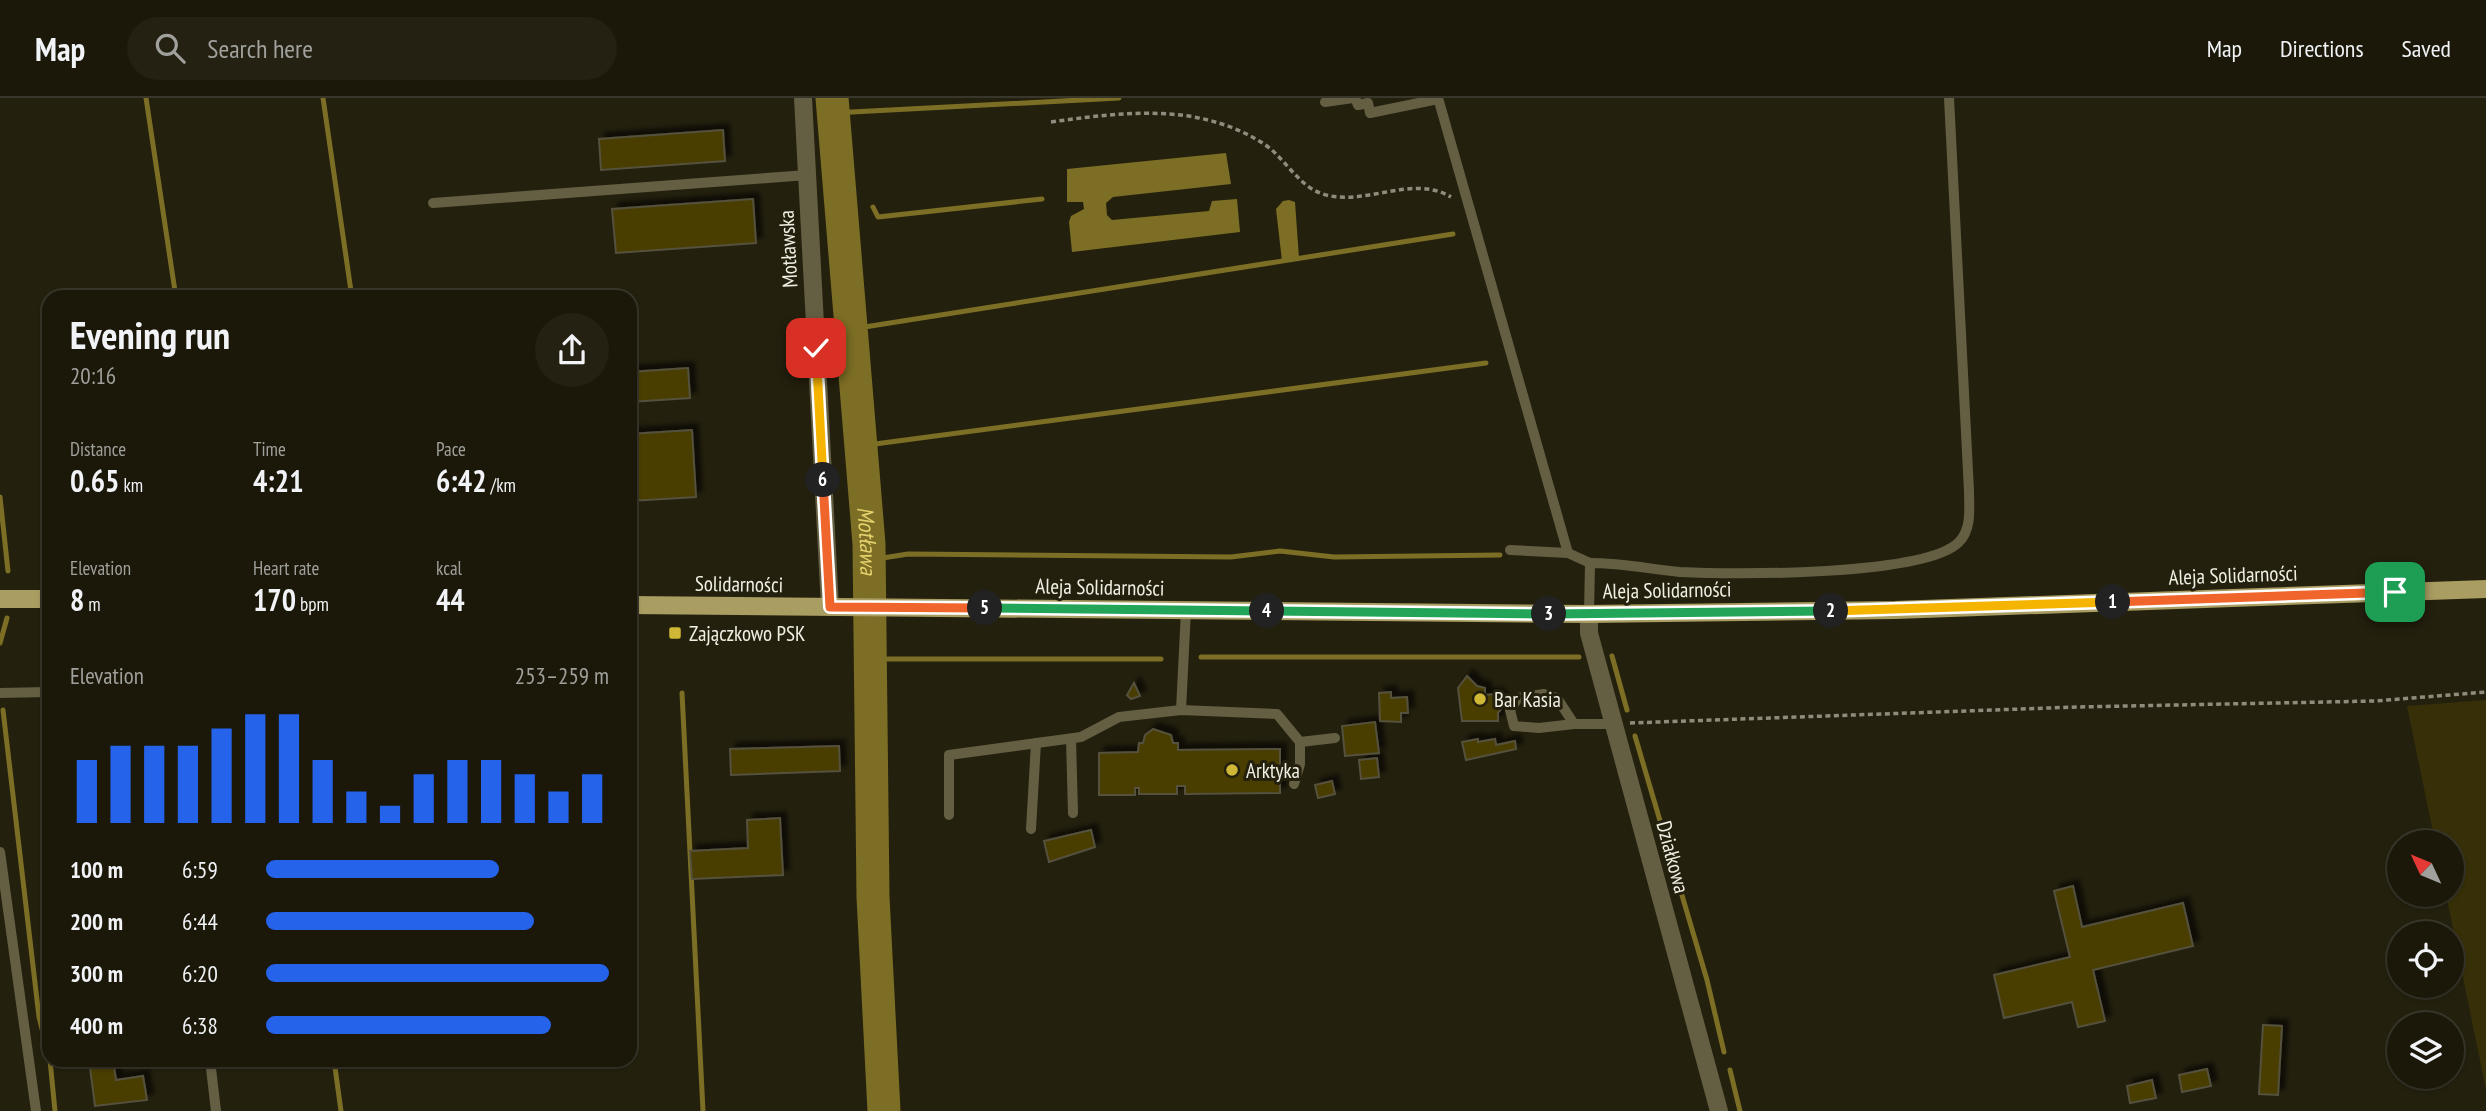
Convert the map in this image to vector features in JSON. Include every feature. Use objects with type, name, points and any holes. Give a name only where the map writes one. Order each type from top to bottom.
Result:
[{"type":"main road","name":"Aleja Solidarności","points":[[839,607],[1589,614],[1895,610],[2486,589]]},
{"type":"main road","points":[[0,599],[42,599]]},
{"type":"main road","name":"Solidarności","points":[[637,605],[839,607]]},
{"type":"street","name":"Motławska","points":[[803,98],[839,607]]},
{"type":"street","name":"Działkowa","points":[[1589,614],[1589,633],[1719,1111]]},
{"type":"lane","points":[[1325,102],[1354,98],[1358,105],[1368,103],[1370,113],[1438,99],[1568,553]]},
{"type":"lane","points":[[1510,550],[1568,553],[1590,563],[1624,563],[1701,573],[1782,572],[1865,567],[1934,557],[1949,551],[1961,540],[1968,526],[1969,491],[1949,98]]},
{"type":"lane","points":[[433,204],[807,176]]},
{"type":"lane","points":[[1589,614],[1590,563]]},
{"type":"lane","points":[[1181,710],[1186,610]]},
{"type":"lane","points":[[0,692],[42,692]]},
{"type":"lane","points":[[1574,724],[1557,698],[1544,694],[1518,698],[1510,710],[1514,726],[1539,728],[1574,724],[1614,724]]},
{"type":"lane","points":[[949,815],[949,755],[1071,739],[1081,737],[1119,717],[1181,710],[1277,714],[1300,742],[1300,764],[1294,784]]},
{"type":"lane","points":[[1300,742],[1335,738]]},
{"type":"lane","points":[[1071,739],[1073,813]]},
{"type":"lane","points":[[1031,829],[1035,743]]},
{"type":"lane","points":[[0,852],[36,1111]]},
{"type":"lane","points":[[211,1067],[216,1111]]},
{"type":"path","points":[[1051,122],[1135,115],[1204,116],[1233,127],[1270,148],[1318,192],[1363,197],[1419,188],[1443,192],[1472,213]]},
{"type":"path","points":[[1614,724],[2077,707],[2375,701],[2486,692]]},
{"type":"shaded area","points":[[1226,153],[1231,184],[1113,197],[1106,203],[1107,215],[1112,220],[1209,211],[1212,201],[1237,199],[1240,232],[1072,252],[1069,222],[1071,216],[1084,209],[1083,202],[1067,202],[1067,169]]},
{"type":"shaded area","points":[[1283,201],[1295,202],[1299,258],[1282,261],[1276,209]]},
{"type":"shaded area","points":[[2486,700],[2486,1090],[2464,982],[2464,921],[2452,921],[2449,907],[2464,907],[2464,830],[2433,830],[2407,706]]},
{"type":"building","points":[[723,130],[725,161],[601,170],[599,139]]},
{"type":"building","points":[[753,199],[756,243],[616,253],[612,209]]},
{"type":"building","points":[[688,368],[690,398],[637,402],[637,372]]},
{"type":"building","points":[[692,430],[696,497],[637,501],[637,434]]},
{"type":"building","name":"Bar Kasia","points":[[1467,676],[1477,686],[1485,688],[1485,695],[1496,694],[1506,703],[1498,713],[1498,721],[1462,721],[1458,688]]},
{"type":"building","points":[[1134,683],[1140,696],[1131,699],[1127,695]]},
{"type":"building","points":[[1391,692],[1391,698],[1407,697],[1408,713],[1401,713],[1401,722],[1380,721],[1379,693]]},
{"type":"building","points":[[1375,722],[1379,753],[1345,756],[1342,726]]},
{"type":"building","points":[[1153,729],[1171,735],[1173,743],[1178,743],[1178,750],[1280,749],[1280,793],[1185,794],[1185,786],[1177,786],[1177,794],[1139,794],[1139,788],[1135,788],[1135,795],[1099,795],[1099,753],[1138,752],[1139,743],[1143,743],[1145,735]]},
{"type":"building","points":[[1478,739],[1478,742],[1495,739],[1496,745],[1515,741],[1516,749],[1466,760],[1462,742]]},
{"type":"building","points":[[839,746],[840,771],[731,775],[730,749]]},
{"type":"building","points":[[1377,758],[1379,777],[1361,779],[1359,760]]},
{"type":"building","points":[[1332,781],[1335,794],[1318,798],[1315,785]]},
{"type":"building","points":[[780,818],[783,875],[692,879],[690,851],[748,848],[747,820]]},
{"type":"building","points":[[1091,830],[1095,847],[1049,862],[1044,841]]},
{"type":"building","points":[[2073,886],[2082,927],[2183,903],[2193,946],[2093,970],[2105,1021],[2078,1027],[2072,1002],[2004,1018],[1994,975],[2070,957],[2054,891]]},
{"type":"building","points":[[2263,1025],[2282,1026],[2278,1095],[2259,1094]]},
{"type":"building","points":[[90,1067],[114,1067],[116,1080],[143,1076],[147,1100],[95,1106]]},
{"type":"building","points":[[2207,1069],[2211,1086],[2182,1092],[2179,1075]]},
{"type":"building","points":[[2152,1080],[2156,1098],[2130,1103],[2127,1086]]},
{"type":"waterway","points":[[146,98],[175,290]]},
{"type":"waterway","points":[[323,98],[351,290]]},
{"type":"waterway","name":"Motława","points":[[832,98],[869,544],[873,897],[884,1111]]},
{"type":"waterway","points":[[833,113],[1119,98]]},
{"type":"waterway","points":[[873,207],[878,217],[1042,199]]},
{"type":"waterway","points":[[852,329],[1453,234]]},
{"type":"waterway","points":[[860,446],[1486,363]]},
{"type":"waterway","points":[[0,497],[8,571]]},
{"type":"waterway","points":[[870,560],[908,554],[1231,557],[1280,551],[1334,557],[1500,555]]},
{"type":"waterway","points":[[0,643],[7,618]]},
{"type":"waterway","points":[[1612,656],[1627,710]]},
{"type":"waterway","points":[[1201,657],[1579,657]]},
{"type":"waterway","points":[[871,659],[1161,659]]},
{"type":"waterway","points":[[682,693],[703,1111]]},
{"type":"waterway","points":[[3,710],[42,1029]]},
{"type":"waterway","points":[[1635,736],[1707,980],[1724,1052]]},
{"type":"waterway","points":[[51,1067],[55,1111]]},
{"type":"waterway","points":[[335,1067],[341,1111]]},
{"type":"waterway","points":[[1730,1070],[1740,1111]]},
{"type":"place","name":"Zajączkowo PSK","points":[[675,633]]},
{"type":"place","name":"Bar Kasia","points":[[1480,699]]},
{"type":"place","name":"Arktyka","points":[[1232,770]]},
{"type":"route","points":[[816,348],[830,607],[1589,614],[1895,610],[2395,592]]}]
